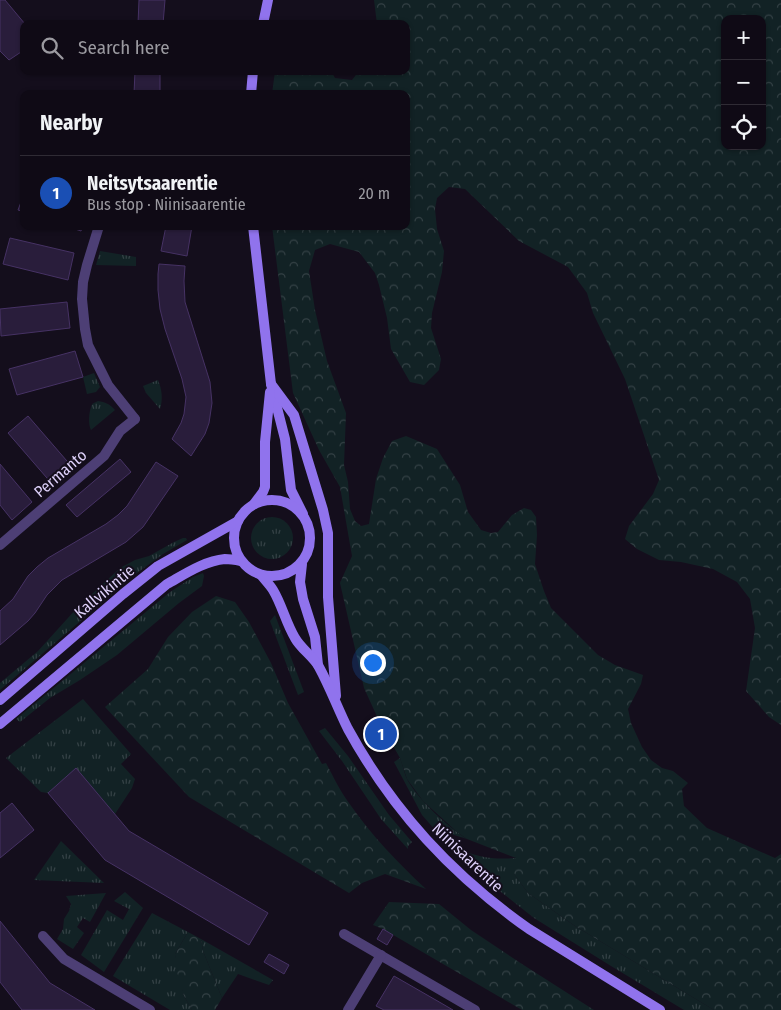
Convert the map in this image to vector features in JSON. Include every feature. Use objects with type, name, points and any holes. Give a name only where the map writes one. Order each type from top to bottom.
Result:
[{"type":"main road","points":[[264,20],[268,0]]},
{"type":"main road","points":[[251,90],[253,75]]},
{"type":"main road","points":[[253,230],[271,384],[285,439],[291,490],[309,526],[311,539],[308,552],[302,564],[283,576],[272,577],[250,570],[236,551],[234,541],[238,521],[244,512],[253,505],[265,487],[265,442],[271,384]]},
{"type":"main road","points":[[271,384],[294,415],[317,487],[328,533],[328,597],[336,705]]},
{"type":"main road","points":[[253,505],[263,501],[285,502],[302,514]]},
{"type":"main road","name":"Kallvikintie","points":[[0,700],[158,566],[238,521]]},
{"type":"main road","points":[[0,724],[168,584],[190,570],[203,565],[225,559],[241,560]]},
{"type":"main road","name":"Niinisaarentie","points":[[302,564],[300,582],[303,599],[315,636],[318,665]]},
{"type":"main road","name":"Niinisaarentie","points":[[261,575],[273,590],[296,640],[318,665],[336,705],[359,748],[394,801],[427,841],[460,875],[528,929],[660,1010]]},
{"type":"street","name":"Permanto","points":[[0,545],[104,456],[120,431],[135,419],[108,385],[88,345],[84,329],[83,282],[86,265],[98,230]]},
{"type":"street","points":[[344,934],[475,1010]]},
{"type":"street","points":[[43,936],[64,959],[150,1010]]},
{"type":"street","points":[[348,1010],[381,955]]},
{"type":"green space","points":[[374,0],[781,0],[781,725],[769,717],[746,691],[755,628],[750,599],[737,582],[713,569],[681,562],[659,560],[637,549],[625,539],[629,526],[653,494],[659,480],[625,379],[593,313],[587,293],[568,267],[519,241],[465,189],[449,187],[437,198],[435,209],[437,229],[444,251],[442,272],[432,313],[431,328],[441,359],[439,370],[424,385],[410,382],[391,349],[387,318],[379,285],[375,273],[359,252],[330,244],[315,250],[309,271],[315,310],[327,361],[346,413],[344,465],[348,482],[350,509],[355,521],[361,526],[369,524],[376,479],[383,458],[392,441],[406,436],[437,449],[460,485],[468,512],[481,530],[491,533],[498,532],[512,515],[524,508],[531,510],[536,517],[535,564],[551,608],[598,655],[615,665],[643,675],[641,684],[628,709],[631,723],[642,747],[651,760],[662,768],[673,771],[688,783],[682,789],[684,806],[707,828],[775,858],[781,854],[781,1010],[714,1010],[575,926],[528,893],[514,874],[512,866],[516,858],[467,839],[423,801],[407,779],[400,758],[380,723],[364,688],[340,583],[352,556],[340,487],[319,450],[293,393],[273,230],[410,230],[410,90],[273,90],[274,75],[333,75],[335,78],[352,80],[356,75],[410,75],[410,20],[376,20]]},
{"type":"green space","points":[[100,251],[136,257],[136,266],[96,265]]},
{"type":"green space","points":[[94,373],[100,387],[96,392],[87,394],[83,377]]},
{"type":"green space","points":[[158,380],[162,394],[160,409],[146,393],[143,386]]},
{"type":"green space","points":[[98,401],[111,406],[115,410],[91,430],[89,422],[90,409]]},
{"type":"green space","points":[[272,517],[287,523],[293,538],[287,553],[272,559],[257,553],[251,538],[257,523]]},
{"type":"green space","points":[[183,538],[187,540],[163,554],[133,576],[0,690],[0,683],[38,651],[77,608],[120,568],[135,560],[149,556]]},
{"type":"green space","points":[[203,573],[202,586],[117,655],[50,698],[20,722],[16,719],[170,592],[193,577]]},
{"type":"green space","points":[[216,596],[235,602],[249,622],[271,663],[288,703],[322,764],[326,763],[349,803],[385,848],[426,889],[385,874],[362,883],[349,893],[189,797],[105,707],[148,669],[168,637],[192,612]]},
{"type":"green space","points":[[275,615],[304,692],[298,695],[270,621]]},
{"type":"green space","points":[[83,699],[131,754],[121,764],[135,779],[132,788],[115,814],[76,769],[48,793],[41,792],[6,758]]},
{"type":"green space","points":[[325,728],[348,756],[389,815],[412,842],[408,849],[381,819],[342,761],[319,731]]},
{"type":"green space","points":[[400,758],[407,778],[419,797],[451,827],[467,839],[436,831],[422,815],[394,762]]},
{"type":"green space","points":[[61,841],[104,883],[34,880]]},
{"type":"green space","points":[[456,848],[485,857],[500,859],[516,858],[514,874],[528,893],[575,926],[714,1010],[684,1010],[534,918],[453,851]]},
{"type":"green space","points":[[125,892],[143,908],[104,972],[81,955],[107,910],[123,920],[129,909],[114,901]]},
{"type":"green space","points":[[106,893],[90,922],[83,918],[77,927],[84,933],[73,949],[57,939],[63,929],[64,919],[71,904],[66,896]]},
{"type":"green space","points":[[389,902],[439,904],[471,930],[594,1010],[522,1010],[373,925]]},
{"type":"green space","points":[[152,913],[188,932],[175,954],[184,996],[192,1010],[170,1010],[113,976]]},
{"type":"green space","points":[[188,932],[201,939],[203,951],[222,998],[215,1010],[192,1010],[184,996],[177,972],[175,954]]},
{"type":"green space","points":[[201,939],[273,980],[269,985],[238,974],[222,998],[203,951]]},
{"type":"building","points":[[0,0],[5,0],[22,20],[20,20],[20,53],[9,60],[0,51]]},
{"type":"building","points":[[139,0],[165,0],[163,20],[138,20]]},
{"type":"building","points":[[135,75],[160,75],[160,90],[134,90]]},
{"type":"building","points":[[165,230],[191,230],[187,256],[161,251]]},
{"type":"building","points":[[10,238],[74,253],[68,280],[3,264]]},
{"type":"building","points":[[159,264],[185,266],[185,302],[210,382],[212,403],[209,423],[205,434],[191,456],[172,439],[184,414],[186,397],[160,309],[158,290]]},
{"type":"building","points":[[67,302],[70,328],[1,336],[0,309]]},
{"type":"building","points":[[75,351],[83,377],[17,395],[9,369]]},
{"type":"building","points":[[28,416],[73,468],[53,485],[8,433]]},
{"type":"building","points":[[120,459],[131,472],[77,517],[66,505]]},
{"type":"building","points":[[156,462],[178,476],[143,527],[126,542],[62,580],[47,595],[28,621],[0,645],[0,611],[13,599],[28,576],[48,558],[118,515],[127,506]]},
{"type":"building","points":[[0,464],[32,502],[12,520],[0,505]]},
{"type":"building","points":[[76,768],[129,831],[268,913],[249,945],[105,860],[48,793]]},
{"type":"building","points":[[12,803],[34,830],[0,858],[0,813]]},
{"type":"building","points":[[0,921],[50,983],[95,1010],[22,1010],[0,982]]},
{"type":"building","points":[[383,929],[393,935],[387,945],[377,939]]},
{"type":"building","points":[[269,954],[289,965],[284,974],[264,962]]},
{"type":"building","points":[[394,976],[453,1010],[384,1010],[376,1006]]},
{"type":"place","name":"Neitsytsaarentie","points":[[381,734]]}]
